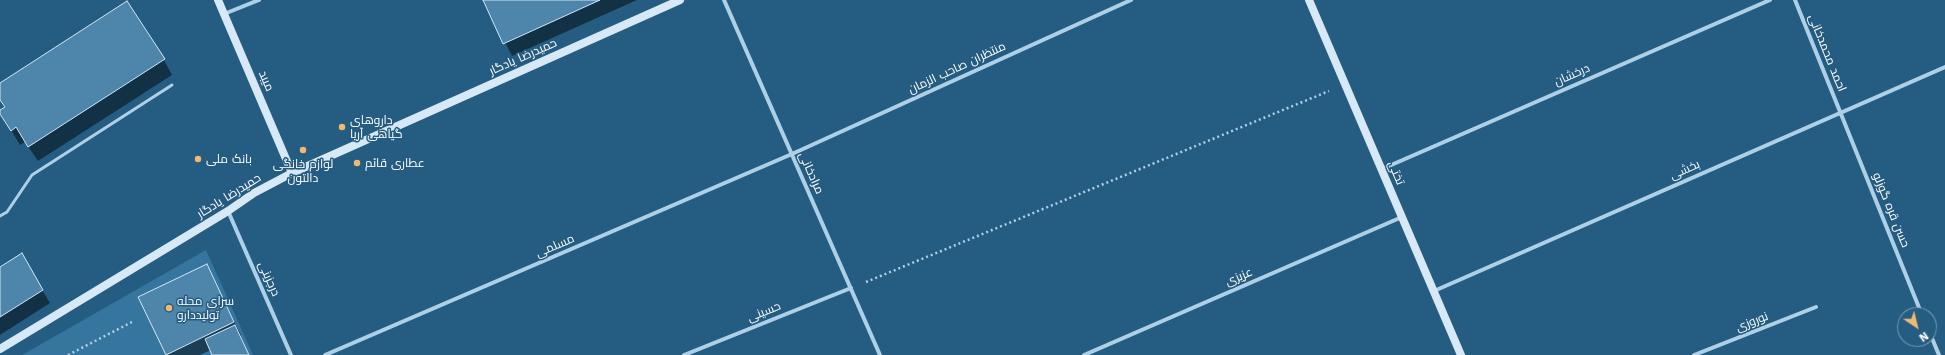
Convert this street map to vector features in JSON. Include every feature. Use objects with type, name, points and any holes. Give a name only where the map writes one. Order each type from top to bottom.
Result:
[{"type":"street","name":"میبد","points":[[218,0],[292,173]]},
{"type":"street","points":[[224,14],[259,0]]},
{"type":"street","name":"حمیدرضا یادگار","points":[[0,349],[228,211],[254,193],[292,173],[680,0]]},
{"type":"street","name":"مرادخانی","points":[[724,0],[880,355]]},
{"type":"street","name":"منتظران صاحب الزمان","points":[[792,154],[1131,0]]},
{"type":"street","name":"تختی","points":[[1309,0],[1461,355]]},
{"type":"street","name":"درخشان","points":[[1381,169],[1770,0]]},
{"type":"street","name":"احمد محمدخانی","points":[[1795,0],[1841,113]]},
{"type":"street","name":"بخشی","points":[[1434,292],[1945,67]]},
{"type":"street","name":"حسن قره گوزلو","points":[[1841,113],[1919,307]]},
{"type":"street","name":"مسلمی","points":[[326,355],[792,154]]},
{"type":"street","name":"درجزینی","points":[[228,211],[291,355]]},
{"type":"street","name":"عزیزی","points":[[1084,355],[1402,217]]},
{"type":"street","name":"حسینی","points":[[684,355],[851,288]]},
{"type":"street","name":"نوروزی","points":[[1694,355],[1816,307]]},
{"type":"lane","points":[[0,216],[7,212],[32,175],[172,85]]},
{"type":"path","points":[[851,288],[1345,85]]},
{"type":"path","points":[[68,355],[132,322]]},
{"type":"shaded area","points":[[206,250],[253,355],[22,355]]},
{"type":"building","points":[[483,0],[600,0],[503,44]]},
{"type":"building","points":[[127,1],[165,59],[28,147],[16,127],[11,131],[0,114],[0,110],[5,107],[0,100],[0,83]]},
{"type":"building","points":[[22,253],[43,290],[0,317],[0,267]]},
{"type":"building","points":[[207,264],[234,322],[166,355],[138,297]]},
{"type":"building","points":[[235,325],[249,355],[212,355],[205,339]]},
{"type":"place","name":"داروهای گیاهی آریا","points":[[342,127]]},
{"type":"place","name":"لوازم خانگی دالتون","points":[[303,150]]},
{"type":"place","name":"بانک ملی","points":[[198,159]]},
{"type":"place","name":"عطاری قائم","points":[[357,163]]},
{"type":"place","name":"سرای محله تولیددارو","points":[[169,308]]}]
